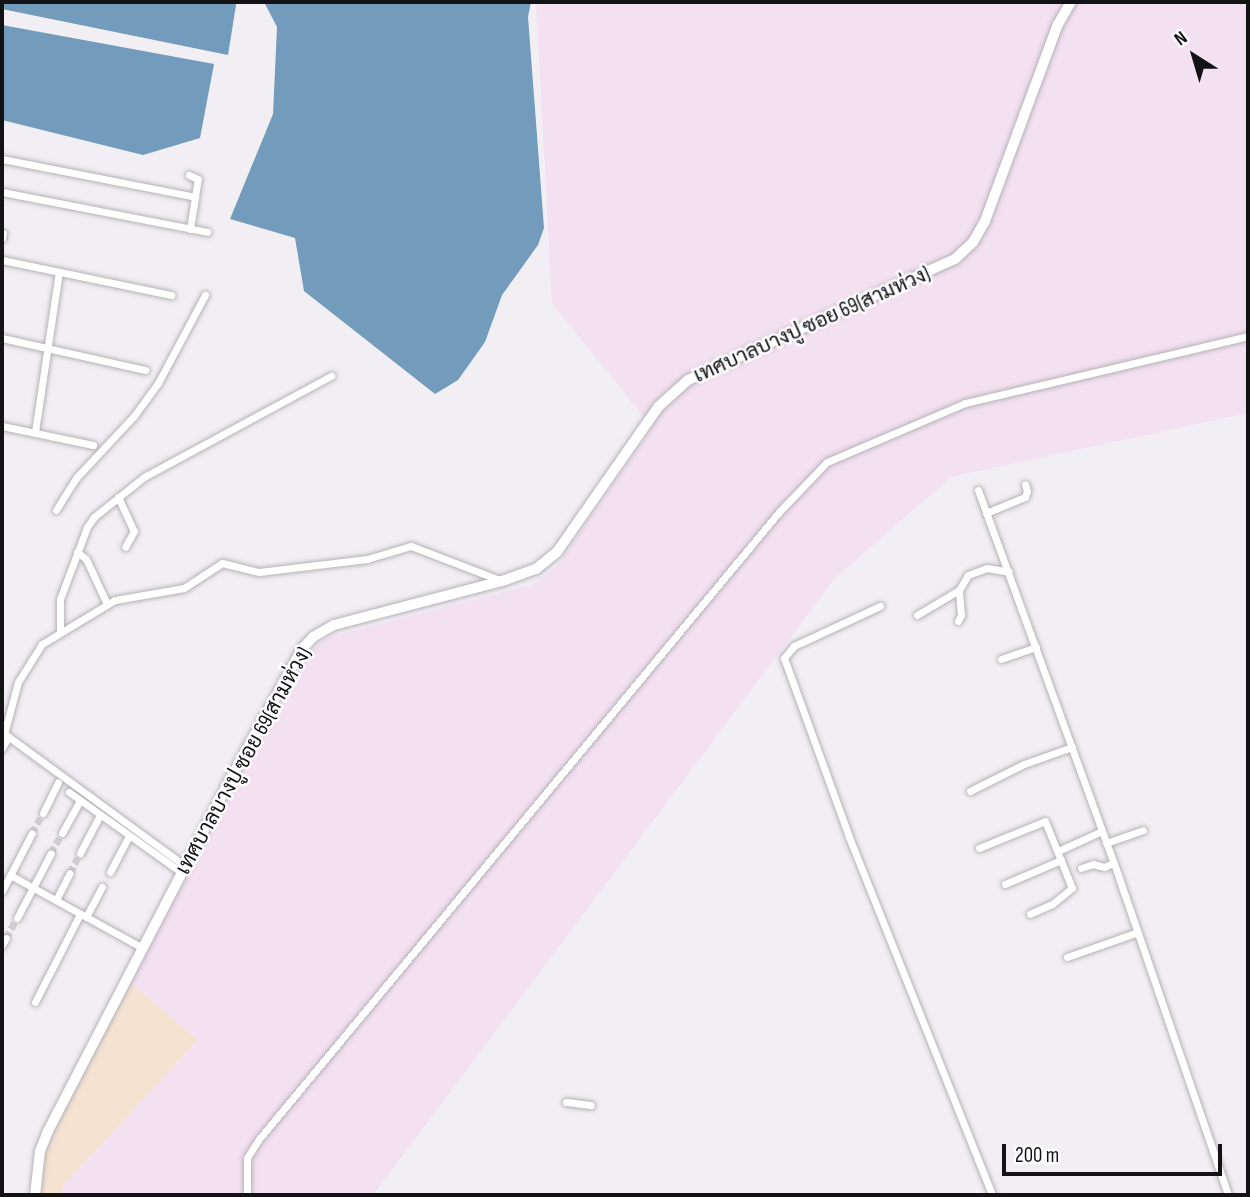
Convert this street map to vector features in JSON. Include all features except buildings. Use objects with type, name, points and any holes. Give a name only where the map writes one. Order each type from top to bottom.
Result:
[{"type":"street","name":"เทศบาลบางปู ซอย 69(สามห่วง)","points":[[35,1195],[40,1150],[48,1131],[183,869],[302,649],[323,629],[348,620],[502,581],[536,569],[557,552],[658,407],[688,380],[934,271],[965,251],[985,221],[1055,29],[1071,2]]},
{"type":"street","points":[[2,159],[195,197]]},
{"type":"street","points":[[189,175],[198,179],[190,229]]},
{"type":"street","points":[[2,192],[207,232]]},
{"type":"street","points":[[2,238],[3,233]]},
{"type":"street","points":[[2,260],[171,295]]},
{"type":"street","points":[[35,432],[59,272]]},
{"type":"street","points":[[56,510],[76,478],[134,416],[158,383],[205,295]]},
{"type":"street","points":[[247,1192],[247,1158],[259,1139],[819,469],[834,457],[965,403],[1248,336]]},
{"type":"street","points":[[2,338],[145,370]]},
{"type":"street","points":[[60,632],[58,604],[91,520],[144,477],[331,376]]},
{"type":"street","points":[[2,426],[93,445]]},
{"type":"street","points":[[986,513],[1025,497],[1025,484]]},
{"type":"street","points":[[978,490],[1114,863],[1228,1195]]},
{"type":"street","points":[[118,498],[134,531],[125,547]]},
{"type":"street","points":[[2,748],[18,682],[37,649],[60,632],[119,598],[184,588],[222,563],[259,572],[367,559],[407,546],[502,581]]},
{"type":"street","points":[[77,552],[86,559],[107,604]]},
{"type":"street","points":[[958,621],[961,615],[959,590],[962,580],[987,568],[1009,572]]},
{"type":"street","points":[[917,615],[959,590]]},
{"type":"street","points":[[880,606],[794,646],[784,658],[849,837],[992,1195]]},
{"type":"street","points":[[1001,659],[1036,647]]},
{"type":"street","points":[[5,734],[183,869]]},
{"type":"street","points":[[970,791],[1024,764],[1072,747]]},
{"type":"street","points":[[43,813],[58,782]]},
{"type":"street","points":[[69,792],[129,836],[183,869]]},
{"type":"street","points":[[62,833],[80,801]]},
{"type":"street","points":[[80,853],[100,816]]},
{"type":"street","points":[[979,848],[1045,821],[1071,891],[1030,914]]},
{"type":"street","points":[[1106,843],[1143,830]]},
{"type":"street","points":[[1058,851],[1102,831]]},
{"type":"street","points":[[2,891],[32,833]]},
{"type":"street","points":[[110,872],[129,836]]},
{"type":"street","points":[[17,918],[51,853]]},
{"type":"street","points":[[1005,884],[1061,860]]},
{"type":"street","points":[[1082,868],[1093,864],[1104,867],[1114,863]]},
{"type":"street","points":[[55,900],[69,873]]},
{"type":"street","points":[[10,875],[144,948]]},
{"type":"street","points":[[35,1002],[83,915],[102,887]]},
{"type":"street","points":[[1067,957],[1138,932]]},
{"type":"street","points":[[566,1101],[591,1105]]},
{"type":"shaded area","points":[[536,2],[1248,2],[1248,413],[951,477],[835,578],[373,1195],[60,1195],[64,1185],[198,1040],[130,982],[308,653],[329,637],[531,585],[556,567],[653,428],[552,303]]},
{"type":"shaded area","points":[[130,982],[198,1040],[64,1185],[60,1195],[42,1195],[43,1155],[52,1131]]},
{"type":"water","points":[[2,2],[235,2],[236,5],[228,55],[2,9]]},
{"type":"water","points":[[264,2],[531,2],[528,17],[544,228],[538,245],[502,295],[485,342],[458,380],[435,394],[304,291],[295,238],[230,219],[273,114],[277,27]]},
{"type":"water","points":[[2,25],[214,64],[200,138],[143,155],[2,120]]},
{"type":"tunnel","points":[[32,833],[43,813]]},
{"type":"tunnel","points":[[51,853],[62,833]]},
{"type":"tunnel","points":[[70,873],[80,853]]},
{"type":"tunnel","points":[[6,938],[17,918]]}]
